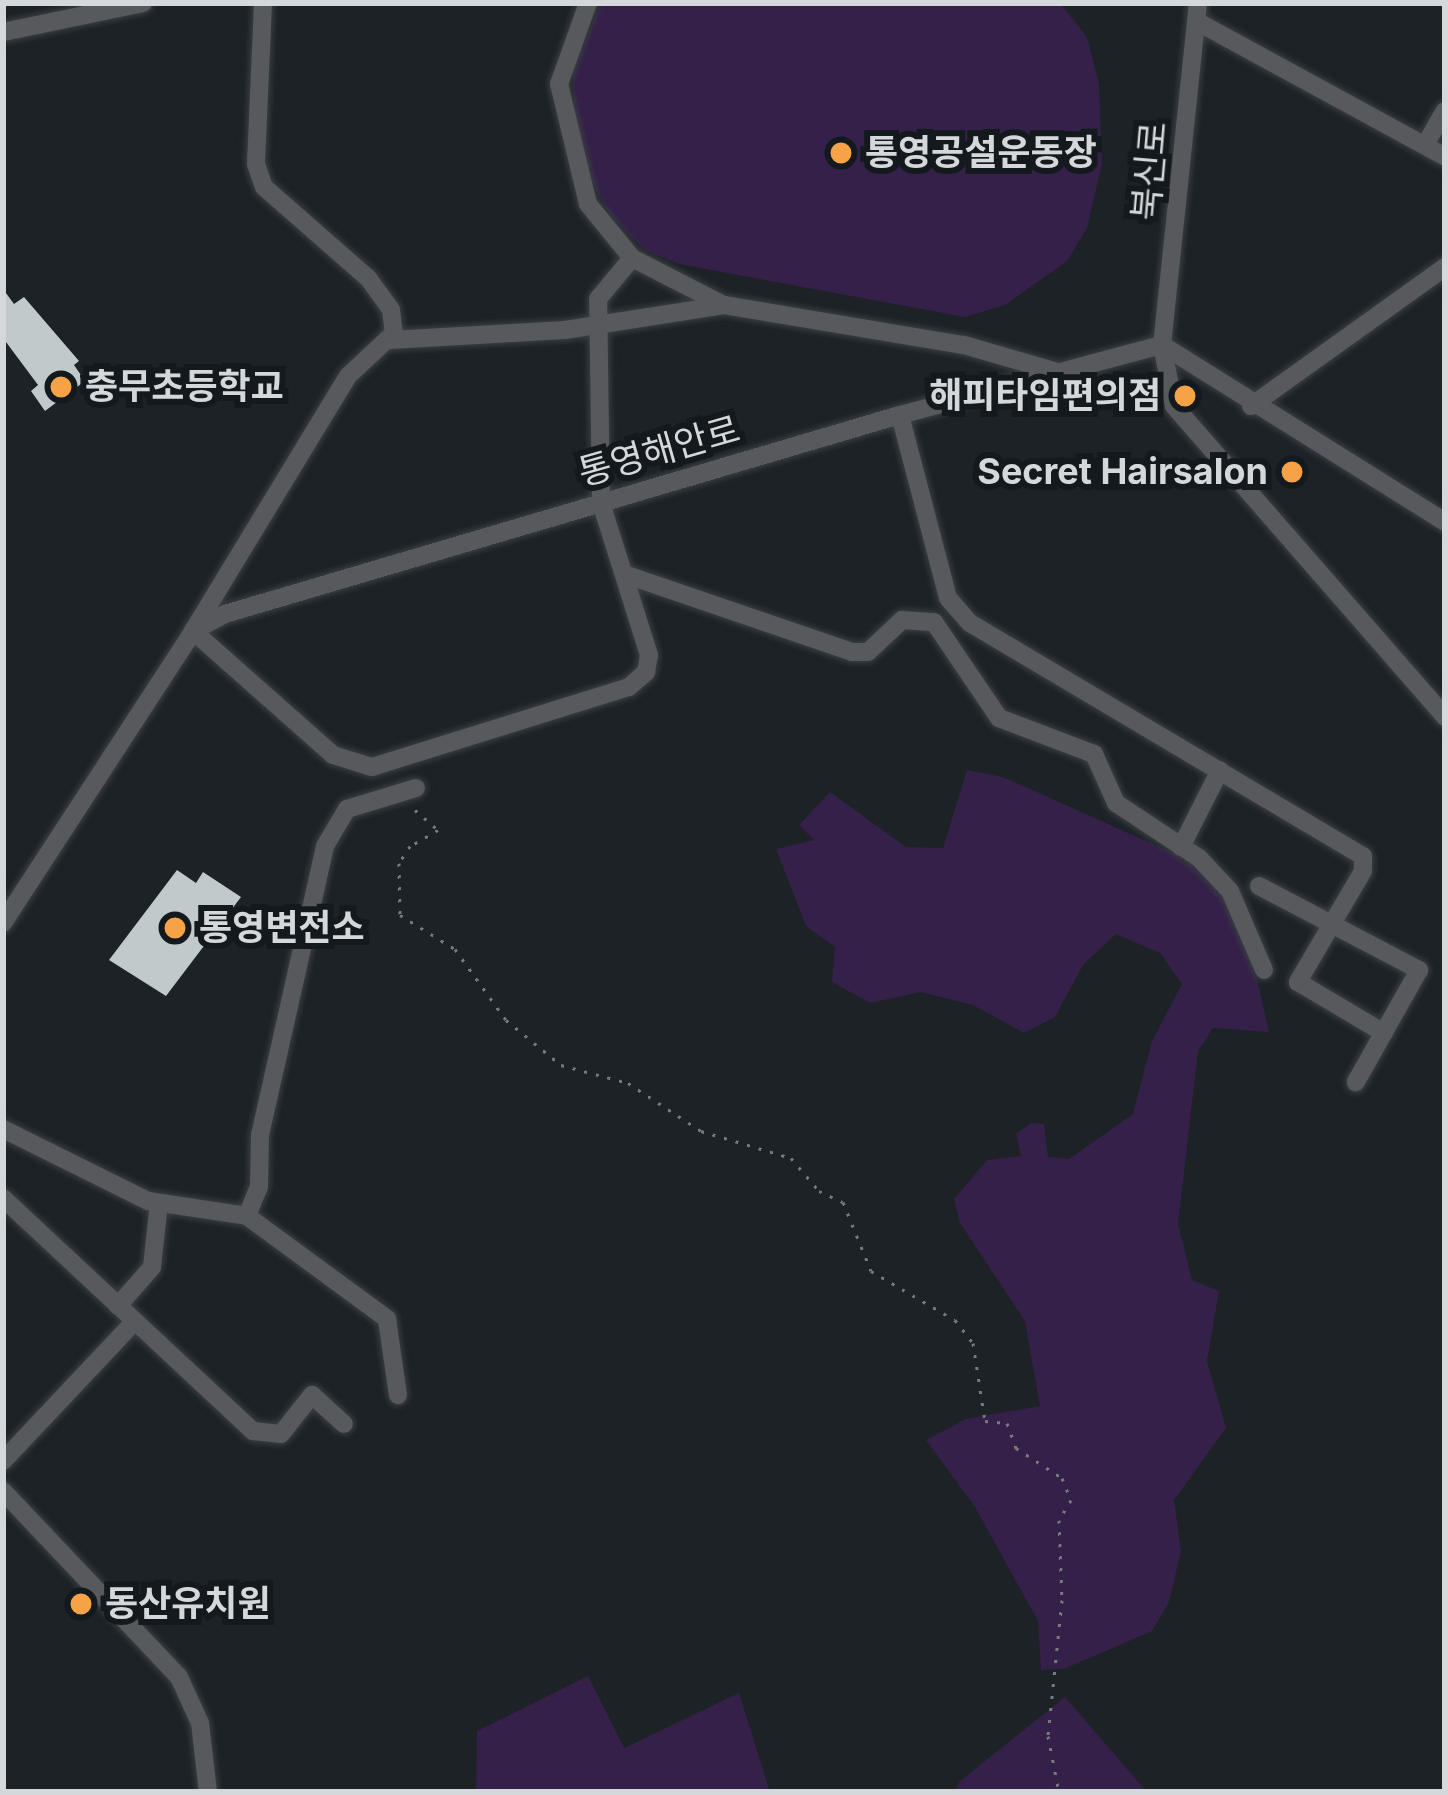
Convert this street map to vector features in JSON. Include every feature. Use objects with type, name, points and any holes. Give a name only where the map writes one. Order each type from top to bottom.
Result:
[{"type":"street","points":[[3,32],[143,3]]},
{"type":"street","points":[[263,3],[256,164],[264,187],[368,278],[391,310],[391,340]]},
{"type":"street","points":[[588,3],[559,84],[588,204],[632,258],[724,305],[964,345],[1058,373]]},
{"type":"street","points":[[1197,12],[1445,158]]},
{"type":"street","name":"북신로","points":[[1197,12],[1162,345],[1174,406],[1445,717]]},
{"type":"street","points":[[1425,145],[1445,111]]},
{"type":"street","points":[[193,631],[333,754],[372,767],[629,688],[646,672],[649,655],[601,502],[598,299],[632,258]]},
{"type":"street","points":[[1251,406],[1445,267]]},
{"type":"street","points":[[3,923],[193,631],[348,376],[391,340],[598,325],[724,305]]},
{"type":"street","points":[[1162,345],[1251,406],[1445,522]]},
{"type":"street","name":"통영해안로","points":[[193,631],[225,614],[601,502],[1162,345]]},
{"type":"street","points":[[900,416],[948,598],[970,623],[1363,856],[1363,871],[1298,982],[1384,1034]]},
{"type":"street","points":[[623,574],[852,652],[868,652],[902,620],[934,622],[1000,718],[1094,754],[1116,803],[1181,847],[1230,891],[1264,970]]},
{"type":"street","points":[[1181,847],[1220,770]]},
{"type":"street","points":[[247,1216],[259,1187],[260,1136],[279,1076],[314,876],[347,809],[416,788]]},
{"type":"street","points":[[1259,886],[1419,970],[1356,1082]]},
{"type":"street","points":[[3,1129],[159,1203],[247,1216],[387,1319],[398,1395]]},
{"type":"street","points":[[3,1198],[253,1431],[281,1434],[312,1395],[344,1424]]},
{"type":"street","points":[[118,1306],[152,1267],[159,1203]]},
{"type":"street","points":[[3,1461],[135,1322]]},
{"type":"street","points":[[3,1490],[179,1677],[200,1723],[208,1792]]},
{"type":"path","points":[[396,794],[438,830],[410,846],[399,863],[400,915],[455,949],[506,1020],[561,1065],[628,1083],[701,1131],[791,1159],[819,1191],[844,1202],[871,1270],[955,1320],[973,1342],[985,1421],[1007,1424],[1016,1448],[1062,1478],[1072,1500],[1059,1520],[1062,1600],[1049,1719],[1059,1792]]},
{"type":"shaded area","name":"통영공설운동장","points":[[601,3],[1060,3],[1087,37],[1099,84],[1102,163],[1087,228],[1067,261],[1005,305],[965,317],[679,264],[645,250],[610,215],[588,176],[574,114],[573,68]]},
{"type":"shaded area","points":[[967,770],[1003,777],[1191,861],[1243,916],[1269,1032],[1213,1028],[1198,1051],[1178,1224],[1192,1280],[1219,1291],[1207,1361],[1226,1428],[1174,1500],[1181,1551],[1169,1602],[1152,1631],[1064,1669],[1041,1670],[1038,1621],[975,1507],[926,1440],[966,1419],[1040,1406],[1025,1321],[960,1223],[954,1199],[987,1160],[1021,1156],[1016,1134],[1031,1123],[1044,1124],[1048,1157],[1069,1159],[1133,1114],[1152,1041],[1182,984],[1160,953],[1116,934],[1083,965],[1055,1017],[1024,1033],[973,1005],[921,992],[870,1003],[832,982],[835,947],[806,926],[776,849],[814,840],[799,825],[830,792],[906,847],[943,848]]},
{"type":"shaded area","points":[[588,1676],[624,1748],[739,1693],[770,1792],[476,1792],[477,1731]]},
{"type":"shaded area","points":[[1065,1697],[1147,1792],[954,1792],[960,1781]]},
{"type":"building","points":[[3,289],[14,304],[24,297],[79,361],[74,365],[85,381],[45,411],[31,391],[38,385],[3,338]]},
{"type":"building","name":"통영변전소","points":[[177,870],[196,883],[203,872],[241,897],[166,996],[109,960]]},
{"type":"place","name":"통영공설운동장","points":[[841,153]]},
{"type":"place","name":"충무초등학교","points":[[61,387]]},
{"type":"place","name":"해피타임편의점","points":[[1185,396]]},
{"type":"place","name":"Secret Hairsalon","points":[[1292,472]]},
{"type":"place","name":"통영변전소","points":[[175,928]]},
{"type":"place","name":"동산유치원","points":[[81,1604]]}]
